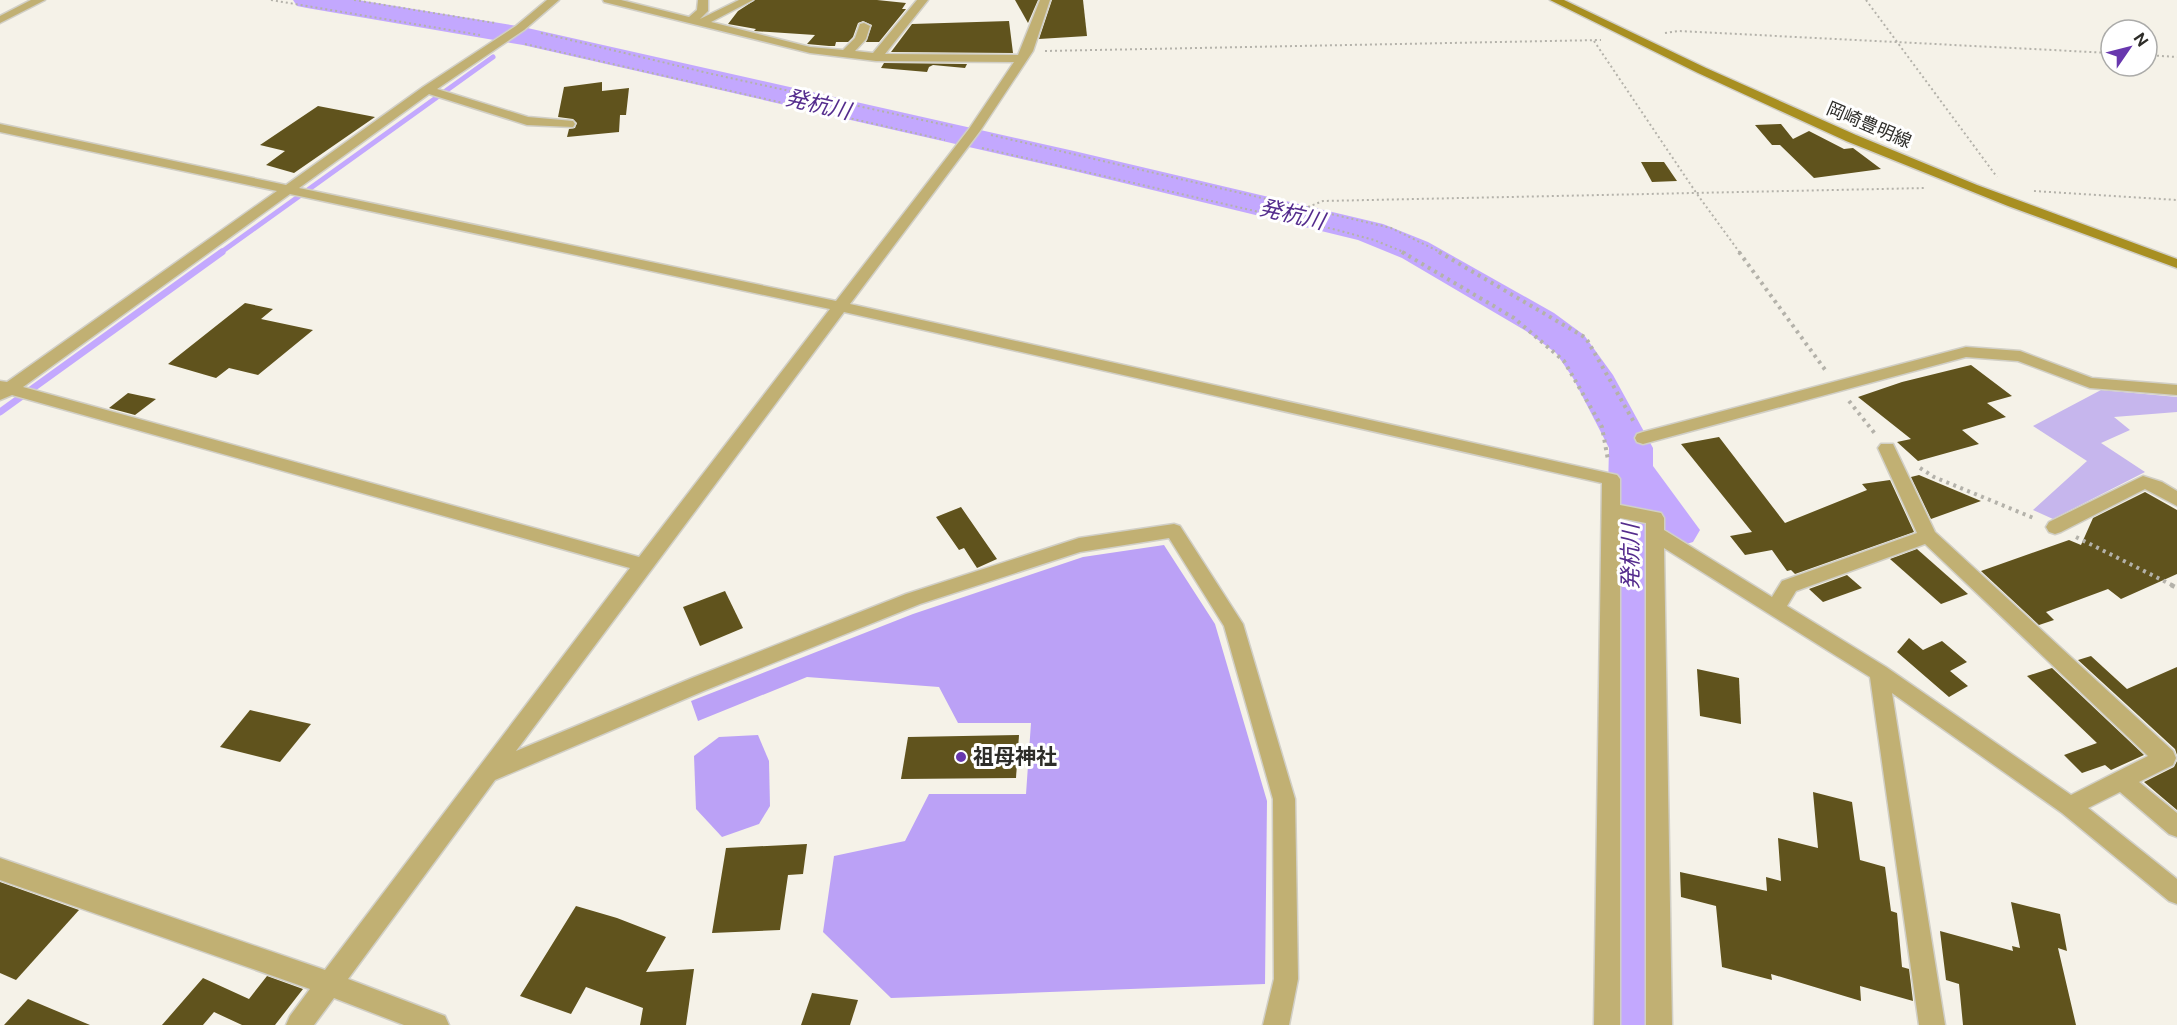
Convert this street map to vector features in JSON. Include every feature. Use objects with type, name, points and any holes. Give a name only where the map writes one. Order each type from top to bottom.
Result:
[{"type":"main road","name":"岡崎豊明線","points":[[1555,0],[1628,37],[1811,121],[1962,183],[2000,193],[2177,264]]},
{"type":"street","points":[[0,20],[40,0]]},
{"type":"street","points":[[6,390],[291,191],[439,93],[554,0]]},
{"type":"street","points":[[608,0],[642,4],[695,22],[810,50],[876,57],[1024,55]]},
{"type":"street","points":[[695,22],[702,11],[703,0]]},
{"type":"street","points":[[695,22],[748,0]]},
{"type":"street","points":[[876,57],[923,0]]},
{"type":"street","points":[[299,1025],[643,565],[974,131],[1024,55],[1045,0]]},
{"type":"street","points":[[846,54],[860,39],[864,26]]},
{"type":"street","points":[[439,93],[527,121],[569,124]]},
{"type":"street","points":[[527,121],[538,130],[555,133]]},
{"type":"street","points":[[0,128],[841,307],[1611,479],[1607,1025]]},
{"type":"street","points":[[1643,438],[1966,352],[2020,356],[2090,383],[2177,390]]},
{"type":"street","points":[[6,390],[643,565]]},
{"type":"street","points":[[1887,448],[1928,536],[2165,758],[2070,806]]},
{"type":"street","points":[[2055,527],[2143,482],[2156,486],[2177,500]]},
{"type":"street","points":[[1610,510],[1655,525],[1879,673],[2070,806],[2177,893]]},
{"type":"street","points":[[1655,525],[1659,1025]]},
{"type":"street","points":[[488,773],[699,684],[913,599],[1079,545],[1174,531],[1233,624],[1284,799],[1286,979],[1276,1025]]},
{"type":"street","points":[[1776,607],[1789,586],[1928,536]]},
{"type":"street","points":[[1879,673],[1932,1025]]},
{"type":"street","points":[[2123,781],[2177,827]]},
{"type":"street","points":[[0,869],[330,984],[436,1025]]},
{"type":"path","points":[[270,0],[503,39],[646,70],[963,146],[988,149],[1327,227],[1374,240],[1412,256],[1514,318],[1564,361],[1602,428],[1611,479]]},
{"type":"path","points":[[354,0],[520,27],[735,79],[974,131],[1391,228],[1438,251],[1586,338],[1643,438]]},
{"type":"path","points":[[1866,0],[2000,193],[2177,200]]},
{"type":"path","points":[[1024,55],[1594,41],[1679,31],[2099,52]]},
{"type":"path","points":[[1594,41],[1697,194],[1837,387],[1887,448],[1934,477],[2055,527],[2177,588]]},
{"type":"path","points":[[2159,56],[2177,57]]},
{"type":"path","points":[[1306,208],[1323,201],[1948,188],[1962,183]]},
{"type":"shaded area","points":[[2101,390],[2177,397],[2177,412],[2114,417],[2130,430],[2101,443],[2145,472],[2053,519],[2033,510],[2087,461],[2033,426]]},
{"type":"shaded area","points":[[1164,545],[1215,624],[1267,801],[1265,984],[891,998],[823,932],[834,856],[905,841],[929,794],[1026,794],[1031,723],[958,723],[939,687],[807,677],[698,721],[691,701],[913,614],[1083,557]]},
{"type":"shaded area","points":[[758,735],[769,761],[770,806],[759,824],[722,837],[696,809],[694,756],[719,737]]},
{"type":"building","points":[[755,0],[877,0],[906,3],[902,9],[906,9],[879,42],[866,42],[872,25],[863,21],[858,23],[853,37],[848,42],[836,42],[835,46],[829,46],[807,44],[815,35],[754,31],[756,29],[728,24],[738,11]]},
{"type":"building","points":[[1015,0],[1038,0],[1028,23]]},
{"type":"building","points":[[1052,0],[1083,0],[1087,36],[1039,39]]},
{"type":"building","points":[[1009,21],[1013,53],[891,52],[912,24]]},
{"type":"building","points":[[884,63],[967,64],[965,68],[933,65],[927,72],[881,68]]},
{"type":"building","points":[[602,82],[602,91],[629,88],[626,115],[620,115],[619,132],[567,137],[569,129],[575,128],[577,123],[573,119],[558,117],[564,87]]},
{"type":"building","points":[[318,106],[375,117],[294,173],[266,165],[285,151],[260,145]]},
{"type":"building","points":[[1781,124],[1793,139],[1809,131],[1844,149],[1853,148],[1881,169],[1814,178],[1780,145],[1772,145],[1755,125]]},
{"type":"building","points":[[1641,162],[1664,162],[1677,181],[1652,182]]},
{"type":"building","points":[[245,303],[273,309],[261,319],[313,330],[258,375],[229,368],[216,378],[168,364]]},
{"type":"building","points":[[1971,365],[2012,396],[1987,403],[2006,417],[1962,430],[1979,444],[1918,461],[1897,442],[1911,439],[1858,397],[1902,382]]},
{"type":"building","points":[[128,393],[156,399],[135,415],[109,408]]},
{"type":"building","points":[[1719,437],[1785,523],[1867,490],[1862,484],[1890,480],[1914,532],[1795,574],[1791,570],[1787,571],[1772,550],[1745,555],[1730,536],[1752,532],[1681,444]]},
{"type":"building","points":[[1919,475],[1981,501],[1931,519],[1911,477]]},
{"type":"building","points":[[2145,492],[2177,510],[2177,574],[2121,599],[2108,589],[2046,612],[2054,620],[2039,625],[1981,571],[2069,540],[2081,545],[2093,518]]},
{"type":"building","points":[[961,507],[997,559],[977,568],[964,548],[959,550],[936,517]]},
{"type":"building","points":[[1917,549],[1968,594],[1941,604],[1890,559]]},
{"type":"building","points":[[1847,575],[1862,588],[1823,602],[1809,589]]},
{"type":"building","points":[[725,591],[743,628],[700,646],[683,607]]},
{"type":"building","points":[[1909,638],[1923,650],[1942,641],[1967,662],[1950,671],[1968,686],[1949,697],[1897,652]]},
{"type":"building","points":[[2091,656],[2127,689],[2177,667],[2177,755],[2175,749],[2078,660]]},
{"type":"building","points":[[2052,668],[2144,755],[2111,770],[2105,765],[2082,773],[2064,755],[2097,743],[2027,676]]},
{"type":"building","points":[[1697,669],[1739,678],[1741,724],[1700,716]]},
{"type":"building","points":[[250,710],[311,724],[280,762],[220,747]]},
{"type":"building","name":"祖母神社","points":[[1019,735],[1016,778],[901,779],[908,737]]},
{"type":"building","points":[[2177,761],[2177,810],[2144,782],[2174,767]]},
{"type":"building","points":[[1813,792],[1852,802],[1860,860],[1885,867],[1891,911],[1897,913],[1902,967],[1909,969],[1913,1001],[1860,986],[1861,1001],[1771,974],[1772,980],[1722,967],[1716,906],[1681,897],[1680,872],[1767,891],[1766,877],[1781,881],[1778,838],[1818,848]]},
{"type":"building","points":[[807,844],[803,874],[788,875],[780,930],[712,933],[726,848]]},
{"type":"building","points":[[0,882],[79,910],[16,980],[0,973]]},
{"type":"building","points":[[2011,902],[2060,914],[2067,951],[2058,948],[2076,1025],[1963,1025],[1959,984],[1946,980],[1940,931],[2013,951],[2012,946],[2020,948]]},
{"type":"building","points":[[576,906],[617,918],[666,937],[646,972],[694,969],[686,1025],[640,1025],[643,1008],[586,987],[571,1014],[520,996]]},
{"type":"building","points":[[267,976],[303,989],[275,1025],[242,1025],[214,1012],[203,1025],[162,1025],[203,978],[249,999]]},
{"type":"building","points":[[812,993],[858,1000],[850,1025],[801,1025]]},
{"type":"building","points":[[28,999],[90,1025],[4,1025]]},
{"type":"waterway","name":"発杭川","points":[[307,0],[523,36],[1074,161],[1370,232],[1415,250],[1540,322],[1570,344],[1592,375],[1631,448],[1631,469]]},
{"type":"waterway","points":[[220,253],[493,57]]},
{"type":"waterway","points":[[0,412],[222,252]]},
{"type":"waterway","name":"発杭川","points":[[1627,1025],[1631,469]]},
{"type":"waterway","points":[[1631,469],[1676,530]]},
{"type":"place","name":"祖母神社","points":[[961,757]]}]
